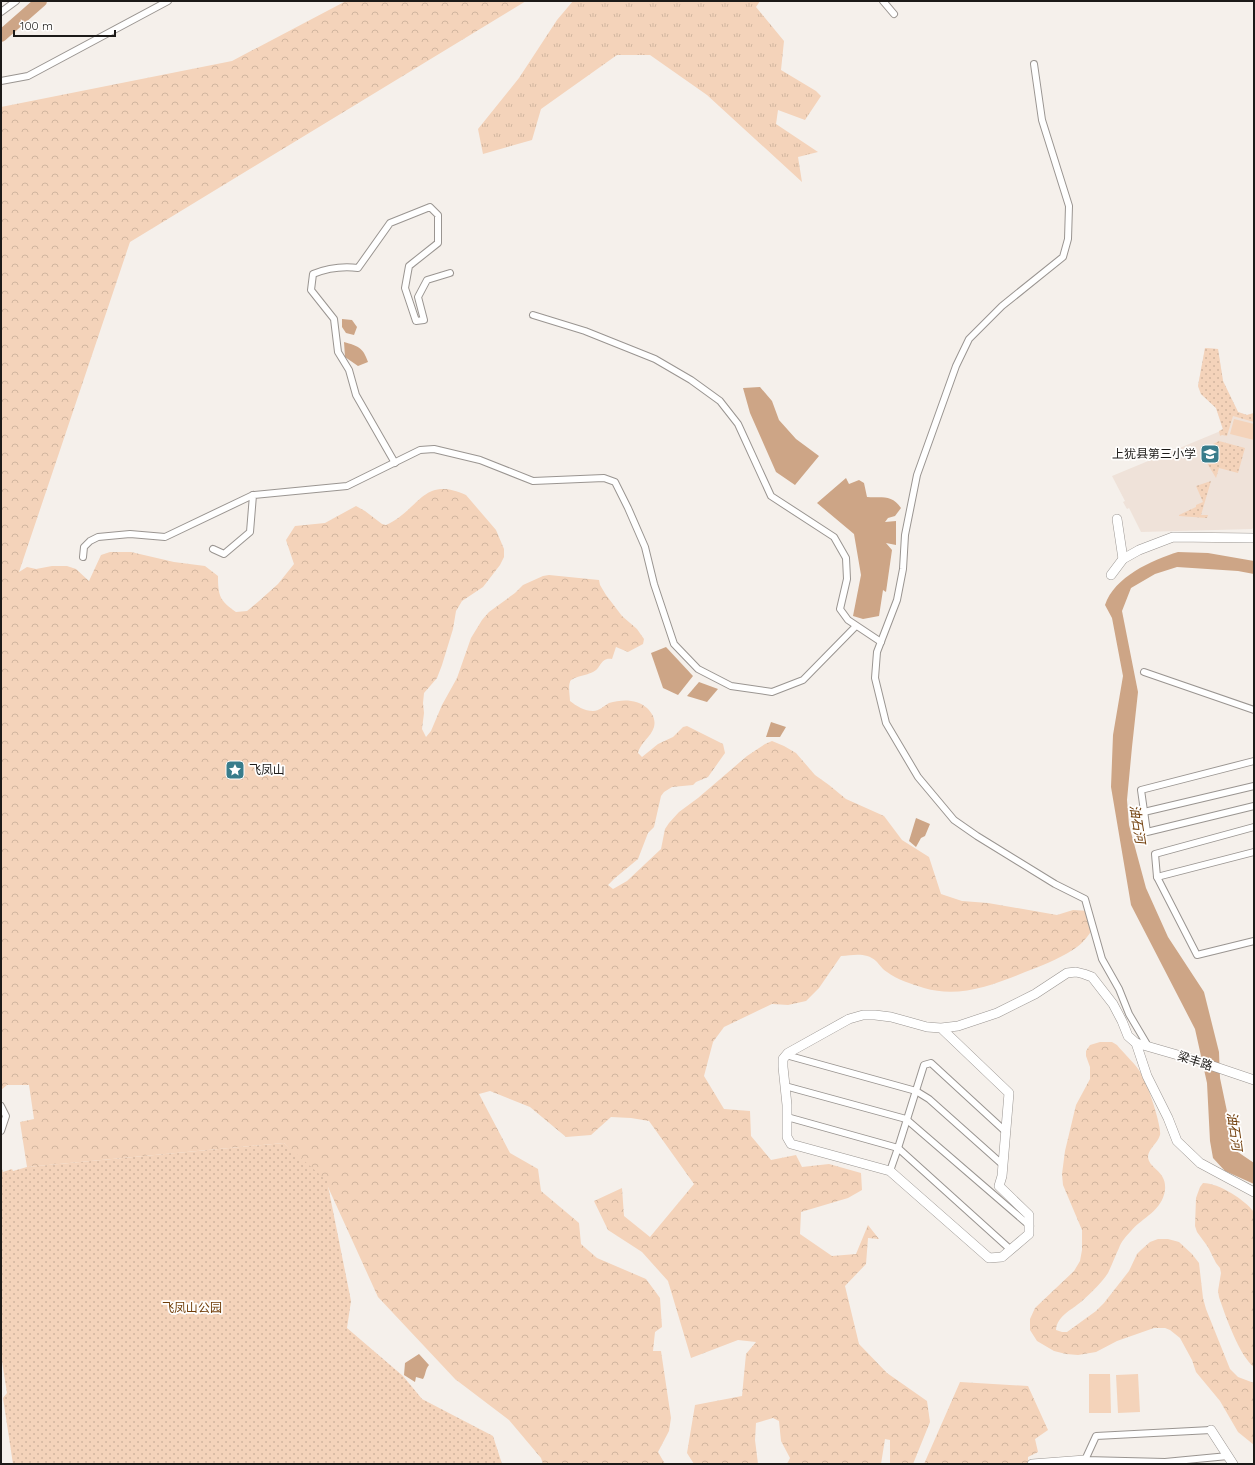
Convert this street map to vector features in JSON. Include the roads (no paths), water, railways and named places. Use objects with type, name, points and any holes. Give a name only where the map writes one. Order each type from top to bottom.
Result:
[{"type":"street","points":[[1,12],[16,1]]},
{"type":"street","points":[[1,81],[28,76],[168,1]]},
{"type":"street","points":[[883,1],[894,14]]},
{"type":"street","points":[[1034,64],[1042,120],[1069,206],[1068,239],[1063,257],[1050,266],[991,317],[970,339],[956,366],[917,475],[905,535],[903,569],[898,600],[877,652],[875,678],[886,724],[918,777],[954,820],[1055,884],[1085,899],[1102,959],[1119,989],[1129,1014],[1148,1046]]},
{"type":"street","points":[[395,463],[356,395],[349,370],[338,352],[334,319],[311,290],[313,274],[327,269],[347,266],[358,268],[390,223],[430,207],[438,215],[438,243],[409,266],[405,288],[416,321],[424,320],[418,297],[427,280],[450,273]]},
{"type":"street","points":[[533,315],[585,331],[655,359],[691,380],[720,402],[738,424],[771,496],[834,537],[846,558],[847,579],[840,609],[848,620],[881,642]]},
{"type":"street","points":[[83,557],[84,547],[90,541],[98,537],[130,534],[165,537],[254,495],[347,486],[420,450],[434,449],[480,460],[533,481],[604,478],[615,482],[645,547],[654,584],[674,644],[698,669],[731,686],[772,692],[803,680],[856,626]]},
{"type":"street","points":[[213,549],[224,554],[250,532],[254,495]]},
{"type":"street","points":[[1117,519],[1123,559]]},
{"type":"street","points":[[1111,575],[1123,559],[1139,550],[1173,537],[1254,538]]},
{"type":"street","points":[[1144,672],[1254,710]]},
{"type":"street","points":[[1254,761],[1141,790],[1147,832],[1254,806]]},
{"type":"street","points":[[1144,812],[1254,786]]},
{"type":"street","points":[[1254,827],[1155,854],[1157,876],[1197,955],[1254,941]]},
{"type":"street","points":[[1157,876],[1254,852]]},
{"type":"street","points":[[941,1028],[1009,1093],[1003,1165],[999,1186],[1029,1215],[1030,1226],[1029,1234],[1002,1257],[989,1258],[890,1171],[791,1144],[787,1137],[783,1067],[783,1059],[788,1053],[849,1019],[863,1015],[891,1017],[927,1027],[941,1028],[958,1026],[997,1013],[1035,994],[1067,973],[1076,972],[1092,977],[1113,1004],[1128,1036],[1136,1043],[1147,1076],[1168,1118],[1177,1141],[1200,1162],[1254,1192]]},
{"type":"street","name":"梁丰路","points":[[1136,1043],[1195,1060],[1251,1079]]},
{"type":"street","points":[[786,1055],[916,1090],[929,1099],[1003,1165]]},
{"type":"street","points":[[890,1171],[924,1065],[930,1063],[1006,1132]]},
{"type":"street","points":[[785,1086],[906,1119],[1030,1226]]},
{"type":"street","points":[[1,1106],[6,1116],[1,1131]]},
{"type":"street","points":[[787,1117],[898,1148],[1011,1250]]},
{"type":"street","points":[[1085,1460],[1096,1436],[1211,1430],[1231,1460]]},
{"type":"street","points":[[1032,1464],[1085,1460],[1165,1462],[1231,1460]]},
{"type":"waterway","points":[[1,36],[41,1]]},
{"type":"place","name":"上犹县第三小学","points":[[1210,454]]},
{"type":"place","name":"飞凤山","points":[[235,770]]},
{"type":"water label","name":"油石河","points":[[1138,824]]},
{"type":"water label","name":"油石河","points":[[1235,1131]]},
{"type":"park label","name":"飞凤山公园","points":[[192,1308]]}]
